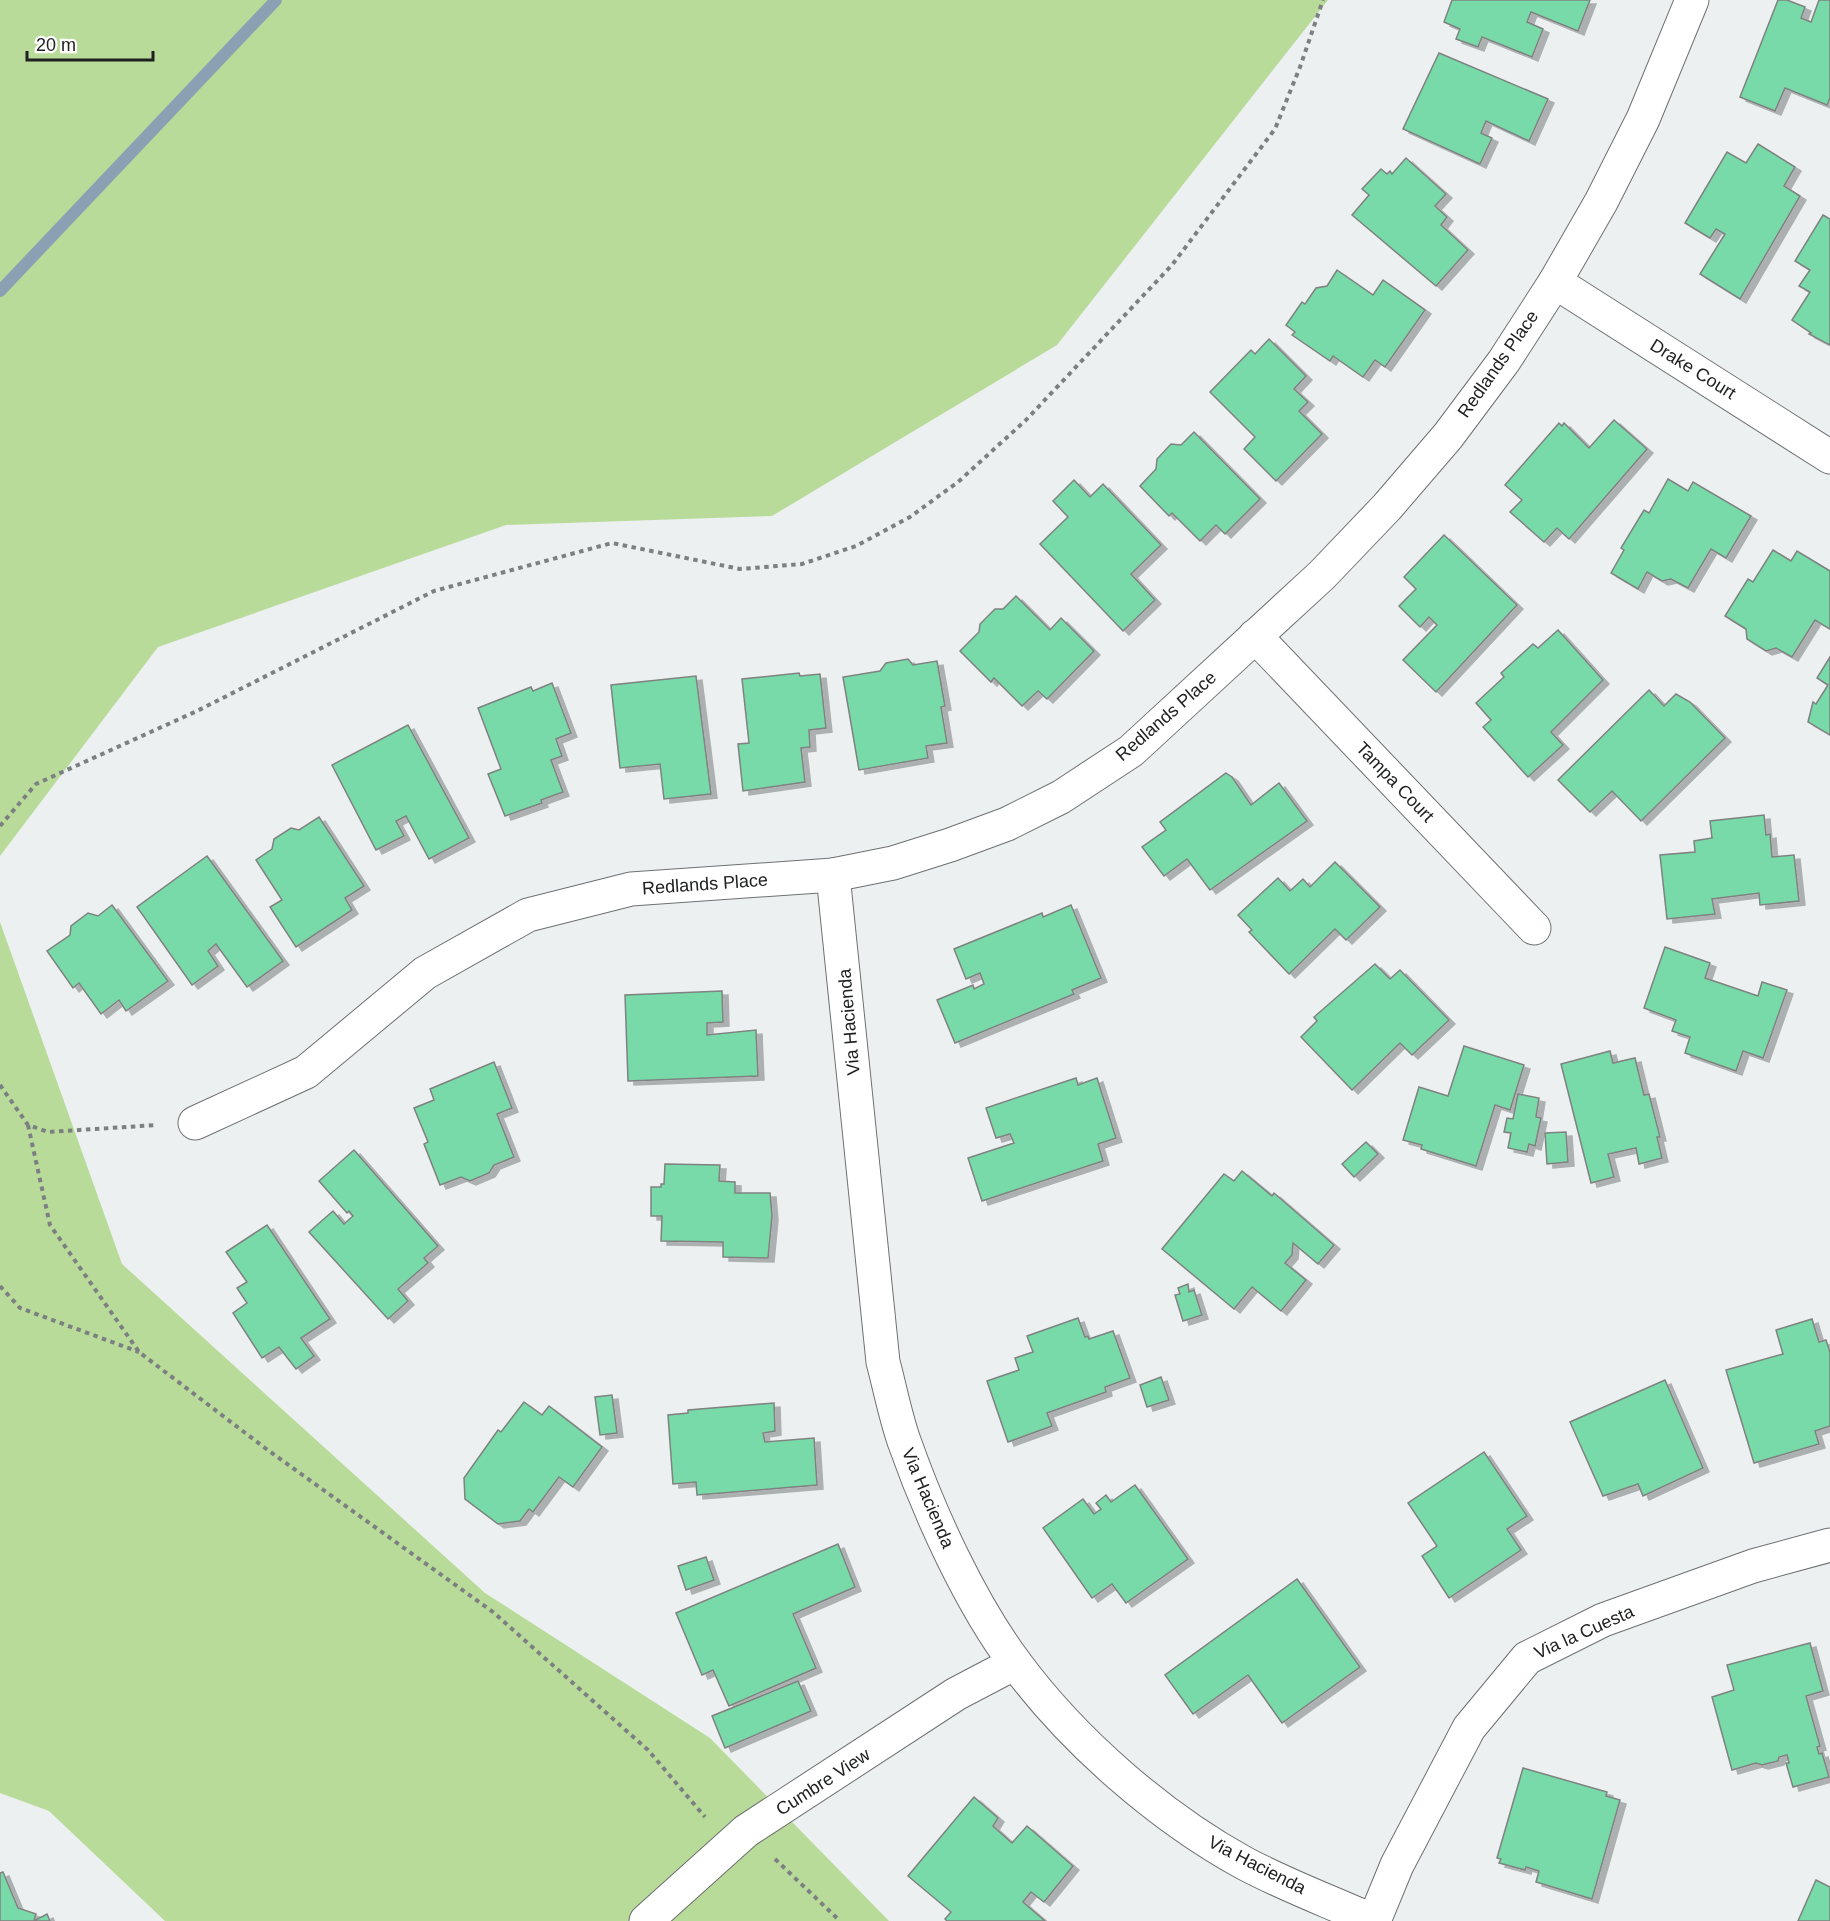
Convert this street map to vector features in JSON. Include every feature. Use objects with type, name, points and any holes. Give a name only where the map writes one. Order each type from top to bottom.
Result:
[{"type":"street","name":"Redlands Place","points":[[195,1123],[306,1072],[425,974],[528,915],[632,889],[833,875],[893,863],[1007,824],[1060,797],[1131,751],[1322,575],[1387,507],[1448,436],[1504,361],[1555,282],[1601,202],[1643,119],[1692,0]]},
{"type":"street","name":"Drake Court","points":[[1555,282],[1830,457]]},
{"type":"street","name":"Tampa Court","points":[[1255,636],[1534,928]]},
{"type":"street","name":"Via Hacienda","points":[[833,875],[883,1362],[903,1439],[952,1554],[1015,1663],[1083,1739],[1160,1807],[1245,1863],[1374,1921]]},
{"type":"street","name":"Via la Cuesta","points":[[1374,1921],[1397,1864],[1469,1728],[1527,1658],[1603,1620],[1753,1566],[1830,1545]]},
{"type":"street","name":"Cumbre View","points":[[646,1921],[738,1839],[956,1694],[1015,1663]]},
{"type":"path","points":[[0,825],[36,784],[197,711],[434,591],[612,543],[740,569],[802,564],[856,546],[910,517],[958,482],[1026,420],[1172,266],[1275,129],[1300,67],[1323,0]]},
{"type":"path","points":[[0,1085],[28,1125],[50,1225],[139,1352]]},
{"type":"path","points":[[28,1125],[48,1132],[195,1123]]},
{"type":"path","points":[[0,1286],[20,1308],[139,1352],[265,1448],[494,1612],[648,1750],[738,1839],[840,1921]]},
{"type":"green space","points":[[0,0],[1328,0],[1057,345],[772,516],[506,525],[158,647],[0,856]]},
{"type":"green space","points":[[0,922],[122,1264],[485,1593],[710,1738],[889,1921],[165,1921],[49,1811],[0,1793]]},
{"type":"building","points":[[1452,0],[1590,0],[1578,31],[1531,12],[1527,22],[1543,29],[1532,57],[1482,37],[1478,47],[1456,39],[1460,29],[1444,22]]},
{"type":"building","points":[[1778,0],[1787,0],[1805,7],[1801,18],[1811,22],[1819,0],[1830,0],[1830,98],[1827,105],[1785,88],[1775,111],[1740,97]]},
{"type":"building","points":[[1439,53],[1548,99],[1529,141],[1486,121],[1481,133],[1492,138],[1480,164],[1403,129]]},
{"type":"building","points":[[1758,144],[1795,167],[1784,186],[1800,196],[1740,299],[1700,274],[1725,234],[1716,229],[1710,238],[1685,223],[1727,152],[1746,163]]},
{"type":"building","points":[[1406,158],[1446,194],[1435,206],[1447,217],[1441,225],[1468,250],[1436,286],[1352,215],[1369,195],[1362,189],[1381,169],[1387,174],[1390,171],[1392,174]]},
{"type":"building","points":[[1823,215],[1830,219],[1830,345],[1809,334],[1811,333],[1792,320],[1810,292],[1799,286],[1810,270],[1795,261]]},
{"type":"building","points":[[1337,270],[1373,295],[1383,280],[1425,310],[1385,367],[1375,360],[1363,377],[1333,356],[1330,361],[1292,335],[1295,332],[1286,325],[1302,302],[1305,304],[1316,288],[1327,286]]},
{"type":"building","points":[[1269,339],[1306,376],[1294,389],[1308,402],[1299,411],[1322,434],[1276,481],[1244,449],[1255,437],[1210,392],[1251,350],[1255,354]]},
{"type":"building","points":[[1614,420],[1647,449],[1569,539],[1557,528],[1544,542],[1510,512],[1522,500],[1505,485],[1559,423],[1562,426],[1564,423],[1589,448]]},
{"type":"building","points":[[1194,432],[1260,499],[1225,534],[1216,525],[1200,541],[1172,513],[1169,516],[1140,486],[1156,469],[1157,459],[1171,444],[1181,445]]},
{"type":"building","points":[[1668,479],[1688,491],[1693,482],[1751,516],[1726,558],[1711,549],[1688,588],[1671,579],[1662,581],[1647,572],[1638,589],[1611,573],[1624,550],[1621,548],[1644,510],[1649,513]]},
{"type":"building","points":[[1074,480],[1090,497],[1103,484],[1161,545],[1131,574],[1155,600],[1123,631],[1040,544],[1068,517],[1053,501]]},
{"type":"building","points":[[1444,535],[1517,605],[1436,692],[1403,660],[1437,625],[1429,617],[1420,627],[1399,606],[1416,589],[1404,577]]},
{"type":"building","points":[[1773,550],[1791,561],[1797,551],[1830,571],[1830,629],[1815,620],[1792,657],[1776,648],[1766,651],[1747,639],[1746,629],[1725,616],[1748,579],[1753,582]]},
{"type":"building","points":[[1016,596],[1050,630],[1061,618],[1094,651],[1047,699],[1038,691],[1022,706],[994,678],[991,682],[960,651],[979,632],[980,624],[995,609],[1003,609]]},
{"type":"building","points":[[1558,630],[1603,680],[1551,732],[1563,745],[1528,777],[1483,727],[1491,720],[1476,703],[1504,677],[1501,673],[1533,644],[1538,648]]},
{"type":"building","points":[[1830,657],[1830,735],[1808,722],[1813,702],[1816,704],[1828,685],[1817,678]]},
{"type":"building","points":[[908,659],[913,665],[937,661],[945,706],[941,707],[947,743],[926,746],[928,758],[859,770],[843,677],[880,671],[886,663]]},
{"type":"building","points":[[799,673],[800,676],[820,674],[826,728],[809,730],[810,747],[801,748],[805,782],[743,791],[738,744],[749,743],[742,679]]},
{"type":"building","points":[[696,676],[711,794],[664,799],[660,764],[620,768],[611,685]]},
{"type":"building","points":[[552,683],[571,733],[556,739],[562,756],[551,760],[563,792],[541,800],[542,803],[505,816],[488,774],[501,769],[478,708],[531,687],[533,691]]},
{"type":"building","points":[[1649,690],[1664,706],[1676,694],[1690,702],[1725,738],[1641,821],[1612,791],[1590,812],[1558,780]]},
{"type":"building","points":[[408,725],[469,838],[429,859],[406,816],[396,821],[404,836],[376,850],[332,765]]},
{"type":"building","points":[[1226,773],[1232,777],[1251,805],[1279,783],[1307,821],[1210,890],[1187,859],[1164,876],[1142,847],[1166,830],[1160,822]]},
{"type":"building","points":[[1764,815],[1766,835],[1770,834],[1772,857],[1794,855],[1799,901],[1760,905],[1759,893],[1712,899],[1715,914],[1667,919],[1660,855],[1695,852],[1694,841],[1712,838],[1710,821]]},
{"type":"building","points":[[319,817],[364,886],[345,898],[352,910],[296,947],[270,907],[282,900],[256,860],[272,849],[274,839],[291,828],[299,830]]},
{"type":"building","points":[[207,856],[283,961],[247,987],[216,944],[208,951],[218,966],[192,985],[137,907]]},
{"type":"building","points":[[1335,862],[1380,907],[1346,940],[1335,929],[1289,974],[1249,932],[1252,930],[1238,915],[1278,878],[1290,891],[1303,879],[1310,887]]},
{"type":"building","points":[[112,905],[168,981],[126,1011],[119,1000],[101,1014],[79,983],[73,988],[47,951],[70,935],[71,926],[88,913],[98,916]]},
{"type":"building","points":[[1071,905],[1101,978],[1072,990],[1074,994],[955,1043],[937,1000],[973,985],[974,989],[984,984],[980,973],[966,979],[954,949],[1042,913],[1043,917]]},
{"type":"building","points":[[1665,947],[1710,963],[1705,978],[1758,996],[1762,982],[1787,990],[1763,1058],[1743,1051],[1736,1071],[1685,1053],[1690,1037],[1672,1031],[1676,1020],[1644,1008]]},
{"type":"building","points":[[1375,964],[1390,979],[1400,970],[1449,1020],[1412,1055],[1400,1043],[1352,1090],[1301,1037],[1317,1021],[1314,1017]]},
{"type":"building","points":[[722,991],[723,1022],[707,1023],[707,1035],[756,1030],[758,1076],[628,1081],[625,995]]},
{"type":"building","points":[[1464,1046],[1524,1065],[1510,1110],[1495,1105],[1476,1166],[1421,1149],[1422,1145],[1403,1140],[1419,1087],[1448,1096]]},
{"type":"building","points":[[1610,1051],[1613,1063],[1635,1058],[1644,1095],[1649,1094],[1660,1137],[1657,1137],[1662,1158],[1639,1164],[1636,1148],[1608,1154],[1614,1177],[1591,1183],[1561,1064]]},
{"type":"building","points":[[494,1062],[512,1108],[497,1114],[514,1157],[494,1165],[489,1173],[470,1181],[461,1177],[440,1185],[424,1144],[428,1142],[414,1108],[434,1100],[430,1089]]},
{"type":"building","points":[[1076,1078],[1078,1085],[1097,1078],[1116,1138],[1098,1144],[1103,1161],[982,1201],[968,1158],[1014,1143],[1010,1134],[996,1138],[986,1108]]},
{"type":"building","points":[[1518,1094],[1539,1098],[1536,1117],[1541,1118],[1535,1146],[1529,1144],[1527,1152],[1508,1148],[1511,1133],[1504,1132],[1507,1118],[1513,1119]]},
{"type":"building","points":[[1566,1132],[1568,1162],[1547,1164],[1545,1133]]},
{"type":"building","points":[[1366,1142],[1378,1154],[1354,1177],[1342,1164]]},
{"type":"building","points":[[354,1150],[438,1246],[424,1258],[428,1263],[398,1289],[408,1301],[388,1319],[309,1232],[333,1211],[344,1224],[353,1216],[349,1211],[347,1213],[319,1181]]},
{"type":"building","points":[[665,1164],[720,1165],[719,1181],[735,1182],[735,1193],[770,1193],[772,1216],[768,1258],[723,1257],[723,1242],[661,1241],[662,1216],[651,1216],[651,1187],[661,1187],[661,1184],[664,1184]]},
{"type":"building","points":[[1242,1171],[1272,1196],[1274,1193],[1334,1245],[1318,1264],[1293,1243],[1292,1255],[1285,1263],[1306,1280],[1281,1311],[1252,1287],[1234,1309],[1162,1249],[1224,1174],[1234,1181]]},
{"type":"building","points":[[267,1225],[330,1319],[301,1338],[314,1356],[296,1369],[279,1347],[262,1358],[233,1313],[247,1303],[237,1288],[247,1282],[226,1252]]},
{"type":"building","points":[[1188,1284],[1189,1292],[1194,1290],[1202,1315],[1183,1321],[1175,1295],[1180,1294],[1178,1288]]},
{"type":"building","points":[[1078,1318],[1085,1337],[1088,1336],[1089,1339],[1113,1331],[1130,1378],[1105,1387],[1106,1392],[1047,1413],[1052,1426],[1008,1442],[987,1381],[1019,1370],[1015,1358],[1033,1352],[1027,1336]]},
{"type":"building","points":[[1812,1319],[1819,1342],[1826,1340],[1830,1352],[1830,1426],[1815,1431],[1819,1444],[1754,1463],[1726,1370],[1783,1354],[1776,1330]]},
{"type":"building","points":[[1161,1377],[1169,1400],[1147,1407],[1140,1385]]},
{"type":"building","points":[[1665,1380],[1703,1468],[1643,1496],[1638,1484],[1603,1496],[1570,1422]]},
{"type":"building","points":[[612,1395],[617,1433],[600,1435],[595,1397]]},
{"type":"building","points":[[524,1402],[542,1415],[549,1406],[602,1447],[573,1487],[559,1477],[533,1512],[529,1509],[520,1521],[498,1524],[465,1499],[464,1478],[498,1430],[501,1432]]},
{"type":"building","points":[[774,1403],[775,1431],[763,1433],[765,1442],[814,1438],[817,1485],[697,1495],[696,1482],[673,1484],[668,1415],[688,1413],[688,1410]]},
{"type":"building","points":[[1484,1452],[1527,1516],[1507,1529],[1521,1550],[1449,1598],[1422,1556],[1437,1546],[1408,1503]]},
{"type":"building","points":[[1135,1485],[1188,1559],[1126,1603],[1112,1584],[1092,1598],[1043,1528],[1083,1499],[1094,1514],[1101,1509],[1096,1503],[1106,1495],[1111,1502]]},
{"type":"building","points":[[838,1544],[855,1587],[793,1614],[816,1668],[729,1706],[713,1670],[702,1675],[676,1613]]},
{"type":"building","points":[[706,1557],[714,1580],[686,1590],[678,1566]]},
{"type":"building","points":[[1297,1579],[1360,1667],[1282,1723],[1248,1675],[1193,1714],[1165,1675]]},
{"type":"building","points":[[1810,1643],[1823,1691],[1806,1696],[1820,1746],[1817,1747],[1819,1754],[1822,1753],[1829,1777],[1793,1787],[1786,1763],[1789,1763],[1787,1755],[1779,1757],[1778,1761],[1762,1765],[1756,1763],[1732,1770],[1712,1697],[1734,1690],[1727,1665]]},
{"type":"building","points":[[798,1681],[811,1711],[725,1748],[712,1716]]},
{"type":"building","points":[[1523,1768],[1607,1792],[1606,1796],[1620,1800],[1592,1899],[1536,1882],[1539,1871],[1499,1863],[1501,1859],[1497,1858]]},
{"type":"building","points":[[974,1797],[998,1818],[993,1826],[1012,1843],[1027,1826],[1073,1866],[1044,1902],[1031,1892],[1023,1902],[1045,1921],[947,1921],[945,1919],[951,1912],[908,1876]]},
{"type":"building","points":[[3,1872],[18,1908],[36,1914],[34,1921],[0,1921],[0,1873]]},
{"type":"building","points":[[1816,1880],[1830,1887],[1830,1921],[1798,1921]]},
{"type":"building","points":[[47,1914],[50,1921],[34,1921]]},
{"type":"waterway","points":[[0,291],[276,0]]}]
